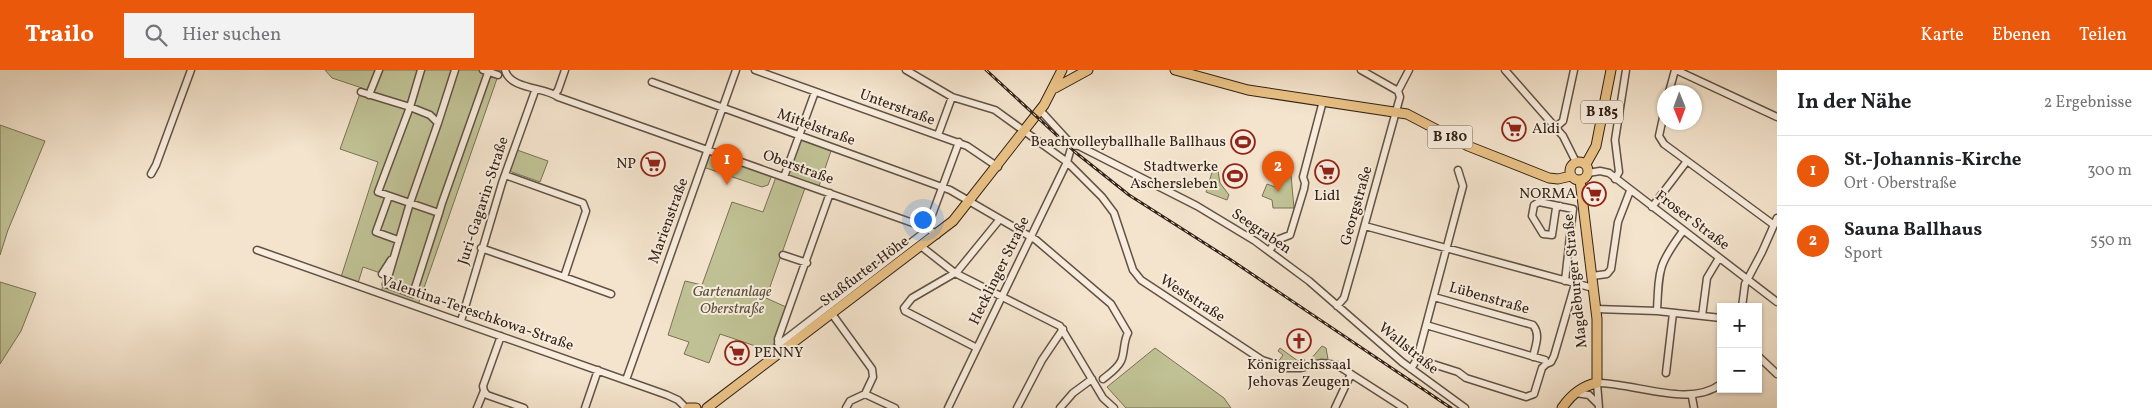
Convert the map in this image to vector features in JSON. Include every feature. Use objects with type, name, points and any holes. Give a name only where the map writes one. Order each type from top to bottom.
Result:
[{"type":"main road","points":[[1054,88],[1088,70]]},
{"type":"main road","name":"B 180","points":[[1175,70],[1208,77],[1243,89],[1397,112],[1414,117],[1468,146],[1549,178],[1558,180],[1576,178]]},
{"type":"main road","name":"B 185","points":[[1587,169],[1596,146],[1611,70]]},
{"type":"main road","points":[[1062,71],[1063,76],[1070,79]]},
{"type":"main road","name":"Staßfurter Höhe","points":[[707,408],[953,222],[1040,110],[1062,71]]},
{"type":"main road","points":[[1576,162],[1581,162],[1587,169],[1585,178],[1576,178],[1570,168],[1576,162]]},
{"type":"main road","name":"Magdeburger Straße","points":[[1576,178],[1594,288],[1598,383]]},
{"type":"main road","points":[[1562,408],[1575,393],[1585,387],[1598,383]]},
{"type":"main road","points":[[687,408],[696,408]]},
{"type":"street","points":[[151,174],[191,70]]},
{"type":"street","points":[[369,95],[379,70]]},
{"type":"street","points":[[421,70],[410,107],[378,192],[439,213]]},
{"type":"street","points":[[455,70],[410,202],[386,284],[413,294],[487,71],[498,75]]},
{"type":"street","name":"Oberstraße","points":[[505,70],[510,80],[535,91],[555,94],[558,97],[784,176],[927,228],[937,235]]},
{"type":"street","points":[[555,94],[564,70]]},
{"type":"street","name":"Marienstraße","points":[[626,380],[736,70]]},
{"type":"street","name":"Unterstraße","points":[[755,70],[959,142],[998,166]]},
{"type":"street","name":"Weststraße","points":[[906,70],[952,96],[995,110],[1067,162],[1102,197],[1114,213],[1133,270],[1141,280],[1242,347],[1273,364],[1296,368],[1329,364],[1337,365],[1404,408]]},
{"type":"street","points":[[1361,70],[1398,91],[1408,70]]},
{"type":"street","points":[[1505,70],[1556,128],[1568,144],[1576,162]]},
{"type":"street","points":[[1556,128],[1563,121],[1574,70]]},
{"type":"street","points":[[1615,179],[1619,172],[1615,140],[1626,70]]},
{"type":"street","points":[[1672,85],[1675,70],[1777,117]]},
{"type":"street","name":"Mittelstraße","points":[[652,82],[943,187],[1031,236],[1111,304],[1128,333],[1124,339],[1121,361],[1116,369],[1103,379]]},
{"type":"street","name":"Juri-Gagarin-Straße","points":[[462,321],[505,175],[535,91]]},
{"type":"street","name":"Georgstraße","points":[[1337,306],[1344,298],[1365,226],[1397,112],[1400,97],[1398,91]]},
{"type":"street","points":[[360,92],[410,107],[430,115],[438,123]]},
{"type":"street","points":[[784,176],[815,92]]},
{"type":"street","points":[[938,135],[952,96]]},
{"type":"street","points":[[1269,250],[1277,240],[1290,236],[1304,189],[1303,177],[1323,101]]},
{"type":"street","name":"Seegraben","points":[[1040,110],[1072,145],[1079,146],[1197,206],[1269,250],[1301,274],[1337,306]]},
{"type":"street","points":[[1661,130],[1660,139],[1774,225]]},
{"type":"street","points":[[927,228],[959,142]]},
{"type":"street","name":"Hecklinger Straße","points":[[948,408],[1067,162],[1072,145]]},
{"type":"street","points":[[1652,207],[1687,161]]},
{"type":"street","name":"Froser Straße","points":[[1587,169],[1603,171],[1615,179],[1777,302]]},
{"type":"street","name":"Lübenstraße","points":[[1411,369],[1417,359],[1463,186],[1458,170]]},
{"type":"street","points":[[505,175],[583,203],[586,211],[564,278]]},
{"type":"street","points":[[1592,276],[1607,274],[1611,269],[1618,222],[1630,190]]},
{"type":"street","points":[[782,353],[778,344],[830,193]]},
{"type":"street","points":[[389,196],[376,232],[398,240]]},
{"type":"street","points":[[1560,206],[1556,208],[1552,235],[1543,234],[1533,219],[1534,205],[1539,202],[1560,206],[1573,209],[1565,282]]},
{"type":"street","points":[[1743,303],[1747,279],[1762,252],[1777,218]]},
{"type":"street","points":[[977,348],[905,311],[904,308],[912,298],[955,273],[1000,219]]},
{"type":"street","points":[[1365,226],[1446,250],[1594,288]]},
{"type":"street","name":"Staßfurter Höhe","points":[[778,344],[924,233],[927,228]]},
{"type":"street","points":[[1657,311],[1660,267],[1666,254],[1683,231]]},
{"type":"street","points":[[922,246],[955,273],[1056,323],[1063,329],[1103,398],[1114,408]]},
{"type":"street","points":[[482,248],[611,294]]},
{"type":"street","name":"Valentina-Tereschkowa-Straße","points":[[256,250],[462,321],[673,397],[687,408]]},
{"type":"street","points":[[783,255],[807,263]]},
{"type":"street","points":[[382,274],[393,258]]},
{"type":"street","points":[[1702,316],[1707,278],[1719,258]]},
{"type":"street","name":"Wallstraße","points":[[1417,359],[1458,372],[1466,378],[1526,397],[1534,394],[1542,368],[1551,362],[1554,356],[1575,284]]},
{"type":"street","name":"Lübenstraße","points":[[1434,297],[1534,325],[1537,338],[1533,357]]},
{"type":"street","name":"Wallstraße","points":[[1337,306],[1411,369],[1465,408]]},
{"type":"street","points":[[1596,309],[1657,311],[1717,318]]},
{"type":"street","points":[[1666,373],[1673,313]]},
{"type":"street","points":[[832,314],[872,370],[873,377],[866,394],[850,401],[846,408]]},
{"type":"street","points":[[1426,325],[1545,360],[1546,364]]},
{"type":"street","points":[[1017,408],[1042,360],[1063,329]]},
{"type":"street","points":[[477,408],[501,336]]},
{"type":"street","points":[[1762,360],[1777,374]]},
{"type":"street","points":[[585,408],[598,370]]},
{"type":"street","points":[[1335,408],[1351,374]]},
{"type":"street","points":[[1060,408],[1073,393],[1092,379]]},
{"type":"street","points":[[1598,383],[1673,396],[1692,397],[1705,395],[1717,387]]},
{"type":"street","name":"Magdeburger Straße","points":[[1598,383],[1598,406]]},
{"type":"street","points":[[484,391],[487,395],[524,408]]},
{"type":"street","points":[[1575,393],[1589,395],[1598,406]]},
{"type":"street","points":[[866,394],[895,408]]},
{"type":"street","points":[[1692,397],[1694,408]]},
{"type":"green space","points":[[325,70],[500,70],[418,305],[381,292],[386,275],[363,267],[358,283],[341,277],[378,162],[340,149],[362,88],[332,78]]},
{"type":"green space","points":[[0,125],[45,141],[8,230],[0,255]]},
{"type":"green space","points":[[799,139],[831,151],[819,186],[788,175]]},
{"type":"green space","points":[[517,150],[548,161],[540,182],[509,171]]},
{"type":"green space","points":[[708,153],[772,175],[768,185],[762,187],[703,167]]},
{"type":"green space","points":[[1213,169],[1218,171],[1220,183],[1229,195],[1227,200],[1206,192]]},
{"type":"green space","points":[[1283,173],[1291,175],[1294,208],[1273,208],[1272,200],[1262,196],[1267,184],[1278,188]]},
{"type":"green space","name":"Gartenanlage Oberstraße","points":[[776,177],[805,188],[766,298],[786,307],[774,344],[767,350],[720,334],[709,363],[684,354],[689,342],[668,335],[685,281],[702,285],[732,202],[763,212]]},
{"type":"green space","points":[[0,282],[36,293],[21,331],[0,364]]},
{"type":"green space","points":[[1322,346],[1326,348],[1328,359],[1309,361]]},
{"type":"green space","points":[[1155,348],[1224,398],[1231,408],[1126,408],[1107,387]]},
{"type":"green space","points":[[1280,348],[1298,361],[1300,359],[1305,360],[1305,363],[1291,364],[1278,362],[1283,355],[1278,351]]},
{"type":"railway","points":[[986,70],[1075,152],[1129,195],[1231,260],[1451,408]]},
{"type":"place","name":"Aldi","points":[[1514,129]]},
{"type":"place","name":"Beachvolleyballhalle Ballhaus","points":[[1243,142]]},
{"type":"place","name":"NP","points":[[653,164]]},
{"type":"place","name":"Lidl","points":[[1327,172]]},
{"type":"place","name":"Stadtwerke Aschersleben","points":[[1235,176]]},
{"type":"place","name":"St.-Johannis-Kirche","points":[[727,185]]},
{"type":"place","name":"Sauna Ballhaus","points":[[1278,192]]},
{"type":"place","name":"NORMA","points":[[1594,194]]},
{"type":"place","name":"Königreichssaal Jehovas Zeugen","points":[[1299,341]]},
{"type":"place","name":"PENNY","points":[[737,353]]}]
